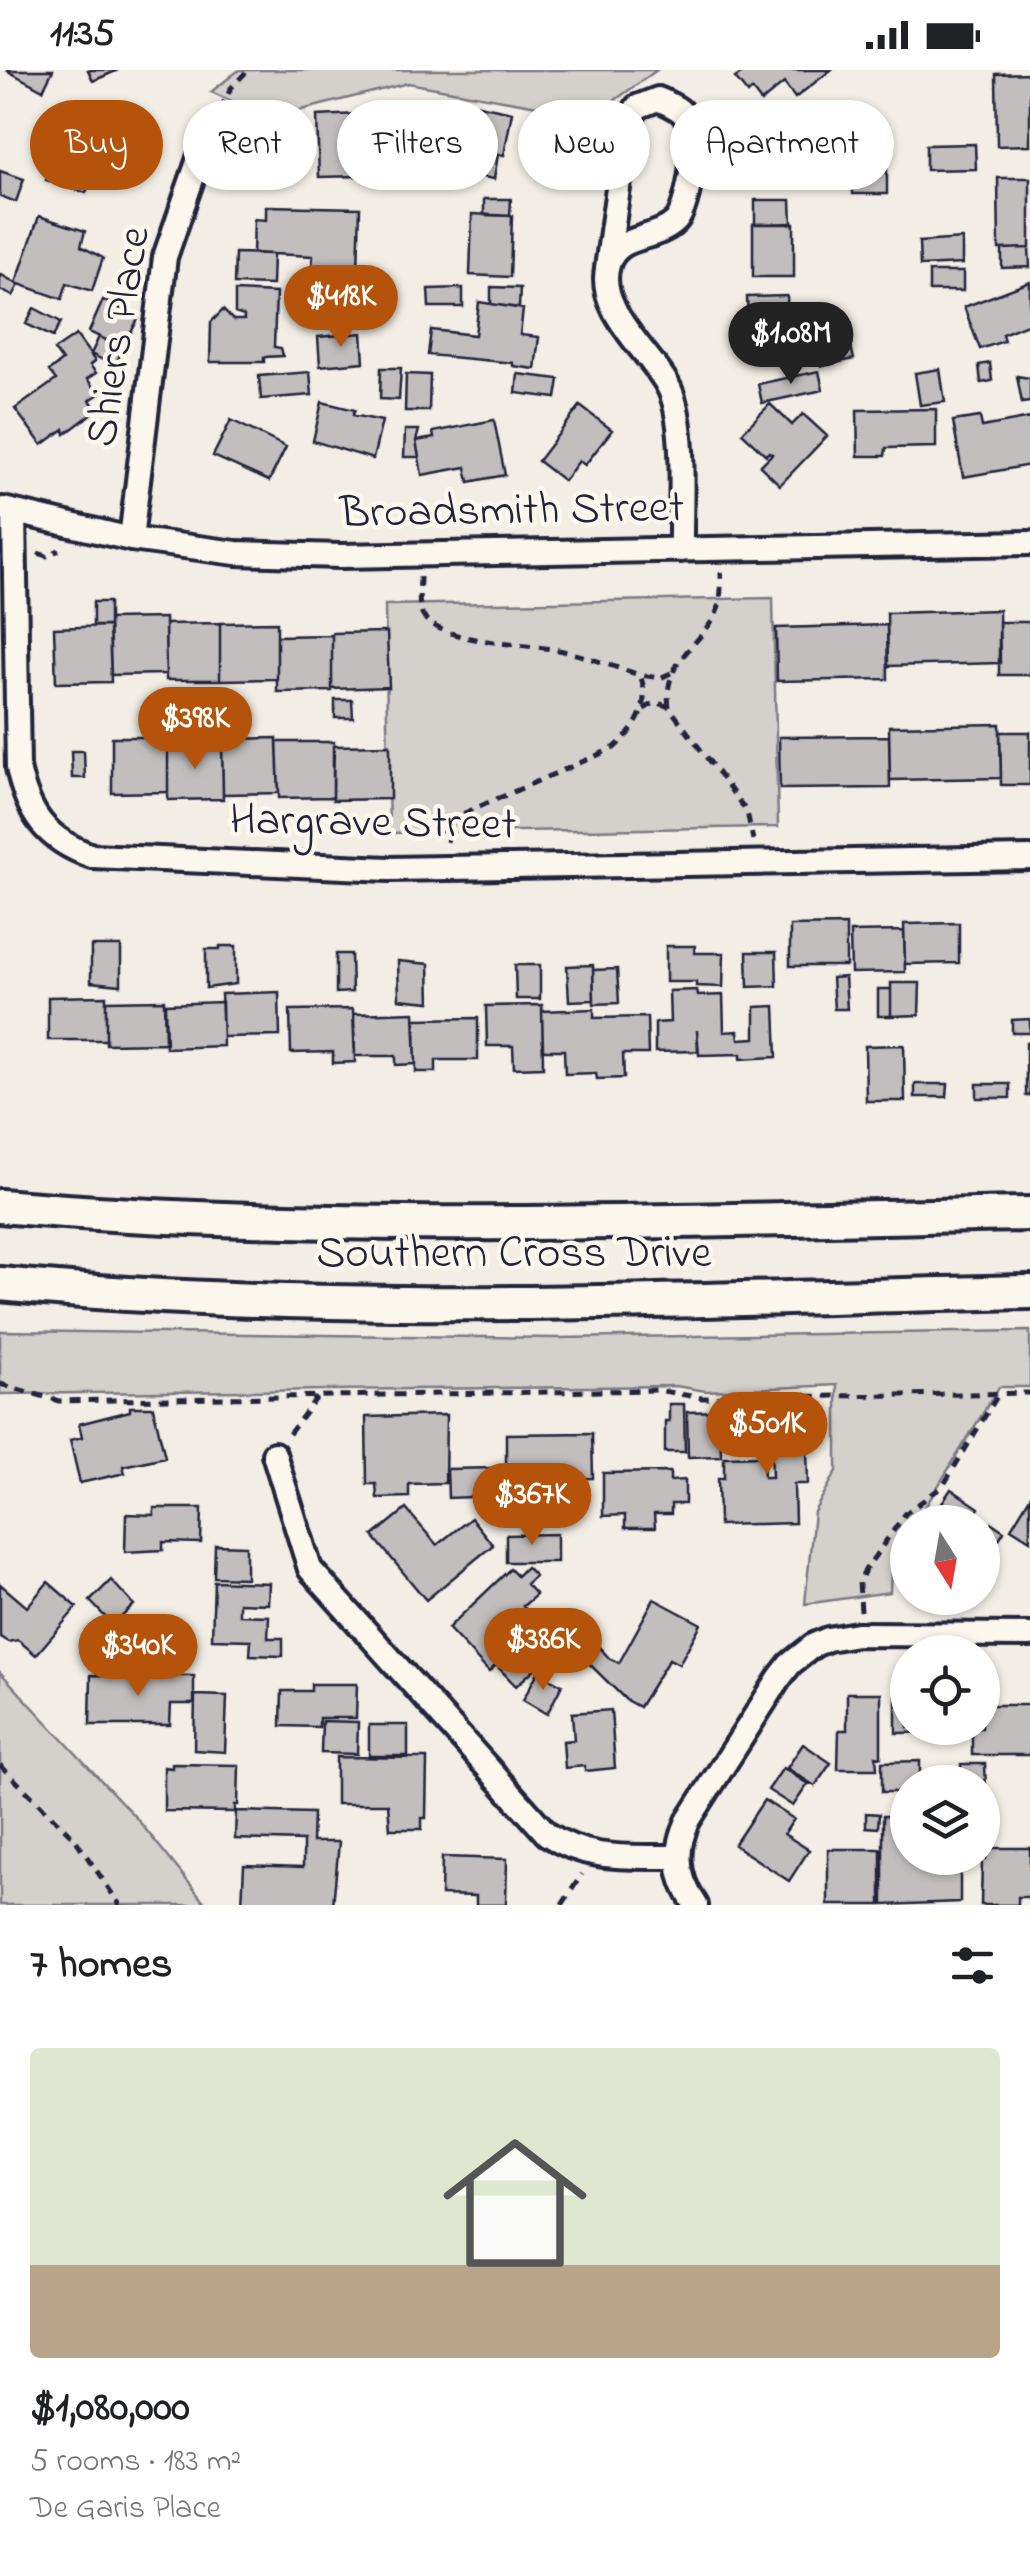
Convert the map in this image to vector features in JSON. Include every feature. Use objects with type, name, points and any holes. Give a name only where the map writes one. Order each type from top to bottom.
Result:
[{"type":"main road","name":"Southern Cross Drive","points":[[0,1206],[231,1222],[430,1225],[1030,1214]]},
{"type":"main road","name":"Southern Cross Drive","points":[[0,1284],[213,1301],[1030,1292]]},
{"type":"street","points":[[606,268],[621,244],[666,229],[679,219],[685,203],[694,139],[691,125],[680,109],[658,99],[637,107],[626,130],[606,268],[611,304],[669,387],[679,420],[681,550]]},
{"type":"street","name":"Shiers Place","points":[[130,539],[165,257],[188,190]]},
{"type":"street","name":"Broadsmith Street","points":[[7,510],[130,539],[236,553],[420,554],[1030,543]]},
{"type":"street","name":"Hargrave Street","points":[[7,510],[18,768],[24,796],[47,832],[68,848],[92,856],[389,869],[1030,858]]},
{"type":"street","points":[[274,1454],[310,1569],[547,1834],[570,1849],[596,1856],[678,1857]]},
{"type":"street","points":[[696,1905],[686,1891],[678,1857],[680,1838],[790,1664],[828,1639],[862,1634],[1030,1634]]},
{"type":"path","points":[[225,100],[248,70]]},
{"type":"path","points":[[420,554],[420,612],[445,630],[498,644],[558,650],[660,678],[670,673],[716,616],[721,600],[721,549]]},
{"type":"path","points":[[670,673],[669,707],[752,822],[753,863]]},
{"type":"path","points":[[447,868],[447,833],[453,818],[614,748],[631,733],[642,711],[646,688],[640,675]]},
{"type":"path","points":[[642,711],[656,702],[669,707]]},
{"type":"path","points":[[0,1384],[60,1402],[657,1390],[702,1398],[1030,1393]]},
{"type":"path","points":[[862,1634],[860,1582],[865,1570],[906,1513],[943,1486],[1000,1394]]},
{"type":"path","points":[[274,1454],[318,1396]]},
{"type":"path","points":[[0,1764],[75,1839],[120,1905]]},
{"type":"path","points":[[562,1905],[596,1856]]},
{"type":"shaded area","points":[[239,70],[657,70],[615,100],[518,103],[408,83],[317,106],[317,100],[229,100],[211,92]]},
{"type":"shaded area","points":[[773,598],[778,827],[389,833],[385,605]]},
{"type":"shaded area","points":[[0,1331],[555,1338],[1030,1331],[1030,1387],[999,1387],[926,1505],[890,1505],[890,1592],[805,1604],[814,1512],[837,1471],[837,1385],[706,1391],[676,1386],[0,1394]]},
{"type":"shaded area","points":[[0,1672],[138,1820],[207,1905],[0,1905]]},
{"type":"building","points":[[6,70],[53,70],[43,90]]},
{"type":"building","points":[[88,70],[118,70],[93,81]]},
{"type":"building","points":[[738,70],[831,70],[795,98],[784,83],[763,100],[752,90],[748,94],[735,78],[741,74]]},
{"type":"building","points":[[1030,73],[1030,145],[997,146],[996,74]]},
{"type":"building","points":[[498,109],[512,112],[504,155],[498,154]]},
{"type":"building","points":[[337,115],[337,177],[319,177],[317,116]]},
{"type":"building","points":[[975,144],[976,169],[926,170],[926,145]]},
{"type":"building","points":[[0,171],[24,179],[16,202],[0,196]]},
{"type":"building","points":[[998,178],[1030,178],[1030,248],[999,249]]},
{"type":"building","points":[[853,190],[887,190],[887,194],[853,194]]},
{"type":"building","points":[[484,199],[511,199],[510,216],[484,215]]},
{"type":"building","points":[[755,200],[791,200],[792,224],[755,224]]},
{"type":"building","points":[[266,206],[360,208],[358,269],[312,269],[313,256],[253,253],[254,219],[266,220]]},
{"type":"building","points":[[472,214],[512,216],[510,277],[470,275]]},
{"type":"building","points":[[39,216],[85,231],[81,246],[103,258],[92,291],[67,283],[62,299],[16,283]]},
{"type":"building","points":[[794,223],[794,277],[753,277],[753,224]]},
{"type":"building","points":[[962,239],[962,264],[920,266],[919,242]]},
{"type":"building","points":[[1029,248],[1030,267],[1002,268],[1002,249]]},
{"type":"building","points":[[235,253],[273,254],[272,285],[234,284]]},
{"type":"building","points":[[929,272],[963,272],[963,291],[929,291]]},
{"type":"building","points":[[0,274],[19,285],[13,296],[0,290]]},
{"type":"building","points":[[1030,282],[1030,323],[1002,334],[1004,341],[980,349],[964,307]]},
{"type":"building","points":[[491,287],[520,288],[519,308],[491,304]]},
{"type":"building","points":[[463,288],[463,307],[429,307],[428,289]]},
{"type":"building","points":[[235,291],[276,293],[274,347],[281,348],[283,356],[264,357],[264,362],[210,362],[211,322],[223,310],[233,320],[244,320],[244,316],[235,313]]},
{"type":"building","points":[[787,296],[789,356],[749,357],[747,297]]},
{"type":"building","points":[[103,300],[139,317],[123,348],[89,332]]},
{"type":"building","points":[[479,302],[523,309],[520,335],[539,337],[535,369],[513,363],[428,355],[431,330],[475,335]]},
{"type":"building","points":[[34,308],[61,322],[53,337],[26,324]]},
{"type":"building","points":[[362,333],[364,362],[320,366],[318,337]]},
{"type":"building","points":[[848,334],[854,359],[821,366],[815,341]]},
{"type":"building","points":[[76,335],[95,361],[90,365],[96,373],[87,379],[99,394],[90,400],[97,410],[65,434],[64,429],[42,445],[15,409],[56,380],[49,371],[62,361],[54,350]]},
{"type":"building","points":[[99,337],[123,348],[115,366],[91,354]]},
{"type":"building","points":[[990,363],[992,381],[981,383],[979,365]]},
{"type":"building","points":[[381,368],[401,368],[399,400],[380,399]]},
{"type":"building","points":[[940,369],[945,402],[920,405],[915,373]]},
{"type":"building","points":[[819,371],[823,390],[762,403],[758,384]]},
{"type":"building","points":[[310,372],[312,395],[261,399],[259,376]]},
{"type":"building","points":[[406,374],[430,375],[429,411],[405,411]]},
{"type":"building","points":[[518,374],[559,379],[556,398],[516,393]]},
{"type":"building","points":[[1017,376],[1030,378],[1030,402],[1022,403]]},
{"type":"building","points":[[322,402],[355,410],[353,415],[382,421],[373,459],[313,441]]},
{"type":"building","points":[[770,404],[792,425],[803,414],[827,436],[780,485],[760,466],[772,454],[766,455],[742,433]]},
{"type":"building","points":[[580,406],[612,430],[585,465],[579,461],[564,481],[538,461]]},
{"type":"building","points":[[936,409],[936,447],[886,448],[885,456],[858,456],[857,410]]},
{"type":"building","points":[[980,417],[982,427],[1030,418],[1030,465],[963,477],[953,421]]},
{"type":"building","points":[[231,420],[286,447],[269,481],[213,456]]},
{"type":"building","points":[[494,420],[505,475],[469,482],[466,467],[422,475],[416,441],[434,438],[433,432]]},
{"type":"building","points":[[405,430],[419,430],[419,457],[404,457]]},
{"type":"building","points":[[93,602],[109,602],[109,626],[93,626]]},
{"type":"building","points":[[999,610],[1000,663],[888,666],[887,613]]},
{"type":"building","points":[[165,618],[166,674],[111,675],[109,619]]},
{"type":"building","points":[[277,622],[277,679],[220,680],[220,623]]},
{"type":"building","points":[[999,622],[1030,622],[1030,675],[999,675]]},
{"type":"building","points":[[220,623],[220,680],[166,680],[165,624]]},
{"type":"building","points":[[887,625],[888,679],[777,681],[776,628]]},
{"type":"building","points":[[109,626],[111,682],[56,683],[54,628]]},
{"type":"building","points":[[387,632],[389,687],[332,689],[332,633]]},
{"type":"building","points":[[332,635],[332,691],[277,692],[277,636]]},
{"type":"building","points":[[335,700],[352,700],[353,718],[335,718]]},
{"type":"building","points":[[1000,724],[1001,778],[890,780],[889,726]]},
{"type":"building","points":[[1000,732],[1030,732],[1030,785],[1001,785]]},
{"type":"building","points":[[889,736],[890,788],[780,789],[779,737]]},
{"type":"building","points":[[112,737],[168,737],[168,792],[112,793]]},
{"type":"building","points":[[277,738],[279,793],[223,794],[222,739]]},
{"type":"building","points":[[277,742],[334,742],[333,797],[279,798]]},
{"type":"building","points":[[222,743],[223,799],[168,800],[168,744]]},
{"type":"building","points":[[390,745],[390,799],[333,800],[333,746]]},
{"type":"building","points":[[71,751],[84,751],[85,778],[72,778]]},
{"type":"building","points":[[959,923],[959,963],[905,964],[904,924]]},
{"type":"building","points":[[846,925],[846,966],[790,966],[790,926]]},
{"type":"building","points":[[904,931],[905,972],[851,973],[850,932]]},
{"type":"building","points":[[91,946],[121,946],[121,985],[91,982]]},
{"type":"building","points":[[236,946],[236,984],[206,988],[206,949]]},
{"type":"building","points":[[666,946],[695,946],[695,953],[724,953],[723,987],[666,982]]},
{"type":"building","points":[[747,952],[776,952],[777,986],[748,987]]},
{"type":"building","points":[[336,954],[351,954],[352,992],[336,993]]},
{"type":"building","points":[[398,961],[429,964],[430,1002],[399,999]]},
{"type":"building","points":[[515,965],[540,965],[540,999],[516,999]]},
{"type":"building","points":[[593,965],[594,1000],[569,1001],[567,966]]},
{"type":"building","points":[[617,969],[619,1003],[594,1004],[593,970]]},
{"type":"building","points":[[845,977],[847,1009],[834,1009],[832,978]]},
{"type":"building","points":[[891,983],[920,983],[919,1015],[891,1016]]},
{"type":"building","points":[[878,989],[891,989],[891,1016],[878,1016]]},
{"type":"building","points":[[697,990],[698,996],[723,995],[724,1032],[738,1031],[739,1039],[755,1038],[755,1007],[775,1006],[777,1057],[699,1055],[697,1030],[698,1051],[655,1052],[655,1023],[670,1022],[669,991]]},
{"type":"building","points":[[279,992],[280,1036],[223,1037],[221,994]]},
{"type":"building","points":[[106,996],[106,1040],[48,1040],[48,997]]},
{"type":"building","points":[[164,1000],[165,1043],[106,1044],[106,1001]]},
{"type":"building","points":[[222,1002],[223,1046],[166,1048],[165,1004]]},
{"type":"building","points":[[542,1005],[543,1067],[514,1068],[513,1046],[487,1046],[486,1006]]},
{"type":"building","points":[[353,1009],[355,1062],[333,1063],[333,1052],[291,1053],[290,1010]]},
{"type":"building","points":[[594,1009],[594,1018],[647,1017],[648,1054],[623,1054],[624,1078],[597,1079],[596,1073],[565,1074],[564,1050],[543,1050],[542,1011]]},
{"type":"building","points":[[414,1012],[416,1064],[396,1065],[396,1056],[355,1056],[354,1014]]},
{"type":"building","points":[[478,1018],[478,1060],[436,1060],[436,1072],[416,1072],[415,1019]]},
{"type":"building","points":[[1030,1019],[1030,1033],[1012,1033],[1012,1020]]},
{"type":"building","points":[[1030,1042],[1030,1096],[1026,1096],[1026,1043]]},
{"type":"building","points":[[904,1045],[905,1101],[866,1101],[865,1046]]},
{"type":"building","points":[[915,1084],[948,1084],[947,1097],[915,1097]]},
{"type":"building","points":[[977,1084],[1010,1084],[1010,1098],[977,1098]]},
{"type":"building","points":[[669,1404],[684,1404],[685,1452],[665,1452]]},
{"type":"building","points":[[130,1407],[153,1407],[165,1457],[123,1466],[125,1473],[80,1483],[70,1440],[82,1437],[79,1424],[130,1411]]},
{"type":"building","points":[[720,1411],[721,1456],[688,1457],[687,1412]]},
{"type":"building","points":[[770,1412],[806,1412],[808,1484],[794,1484],[795,1523],[719,1525],[718,1478],[724,1478],[724,1457],[763,1456],[764,1477],[772,1477]]},
{"type":"building","points":[[446,1415],[445,1483],[409,1484],[409,1497],[377,1498],[376,1484],[367,1484],[366,1417]]},
{"type":"building","points":[[592,1433],[593,1478],[506,1479],[506,1434]]},
{"type":"building","points":[[497,1468],[498,1496],[448,1498],[447,1469]]},
{"type":"building","points":[[670,1472],[670,1481],[685,1480],[685,1504],[671,1504],[671,1514],[654,1514],[655,1528],[625,1528],[625,1515],[603,1516],[603,1473]]},
{"type":"building","points":[[951,1489],[975,1505],[940,1505]]},
{"type":"building","points":[[1030,1497],[1030,1540],[1011,1528]]},
{"type":"building","points":[[154,1508],[202,1508],[201,1543],[163,1542],[163,1550],[125,1552],[126,1514],[154,1515]]},
{"type":"building","points":[[406,1509],[437,1545],[471,1518],[493,1545],[426,1600],[373,1536]]},
{"type":"building","points":[[557,1534],[557,1562],[506,1562],[506,1535]]},
{"type":"building","points":[[215,1545],[246,1546],[246,1578],[214,1577]]},
{"type":"building","points":[[526,1567],[535,1576],[526,1584],[536,1595],[523,1606],[540,1625],[519,1645],[538,1666],[516,1686],[496,1665],[489,1672],[448,1628],[510,1569],[517,1576]]},
{"type":"building","points":[[111,1580],[134,1605],[113,1625],[90,1601]]},
{"type":"building","points":[[214,1581],[269,1583],[268,1604],[239,1603],[239,1615],[269,1616],[268,1638],[283,1638],[283,1656],[250,1655],[251,1640],[212,1639]]},
{"type":"building","points":[[48,1582],[77,1607],[36,1655],[18,1640],[8,1642],[0,1637],[0,1584],[27,1607]]},
{"type":"building","points":[[654,1599],[701,1624],[679,1664],[669,1659],[639,1707],[626,1700],[560,1635],[568,1619],[619,1663]]},
{"type":"building","points":[[538,1672],[562,1685],[547,1714],[523,1700]]},
{"type":"building","points":[[91,1675],[194,1676],[194,1704],[171,1704],[170,1725],[90,1725]]},
{"type":"building","points":[[311,1684],[357,1684],[356,1718],[319,1718],[319,1727],[281,1726],[282,1691],[311,1691]]},
{"type":"building","points":[[847,1693],[881,1693],[881,1757],[876,1756],[877,1769],[838,1769],[839,1730],[847,1730]]},
{"type":"building","points":[[195,1695],[227,1696],[225,1752],[194,1750]]},
{"type":"building","points":[[1000,1705],[1030,1705],[1030,1755],[972,1755],[972,1745],[1000,1745]]},
{"type":"building","points":[[611,1710],[615,1768],[565,1768],[563,1741],[574,1740],[572,1713]]},
{"type":"building","points":[[322,1721],[358,1722],[357,1754],[321,1753]]},
{"type":"building","points":[[369,1725],[408,1725],[408,1756],[369,1756]]},
{"type":"building","points":[[803,1744],[831,1763],[815,1786],[787,1768]]},
{"type":"building","points":[[336,1757],[427,1758],[426,1818],[422,1818],[422,1829],[390,1829],[388,1804],[336,1804]]},
{"type":"building","points":[[920,1761],[920,1765],[890,1765],[890,1792],[882,1792],[882,1762]]},
{"type":"building","points":[[172,1764],[239,1765],[235,1812],[164,1811],[164,1767],[172,1768]]},
{"type":"building","points":[[783,1768],[808,1784],[793,1806],[768,1790]]},
{"type":"building","points":[[764,1800],[794,1819],[784,1834],[809,1850],[789,1881],[734,1845]]},
{"type":"building","points":[[236,1811],[313,1813],[312,1842],[339,1842],[333,1905],[242,1905],[244,1865],[303,1867],[303,1841],[235,1839]]},
{"type":"building","points":[[866,1813],[879,1814],[878,1828],[866,1827]]},
{"type":"building","points":[[883,1816],[890,1816],[890,1875],[960,1875],[960,1902],[883,1905]]},
{"type":"building","points":[[1000,1848],[1030,1848],[1030,1897],[1018,1897],[1018,1905],[981,1905],[982,1875],[1000,1875]]},
{"type":"building","points":[[828,1849],[881,1849],[881,1905],[828,1905]]},
{"type":"building","points":[[442,1857],[507,1859],[506,1905],[476,1905],[476,1896],[441,1895]]}]
